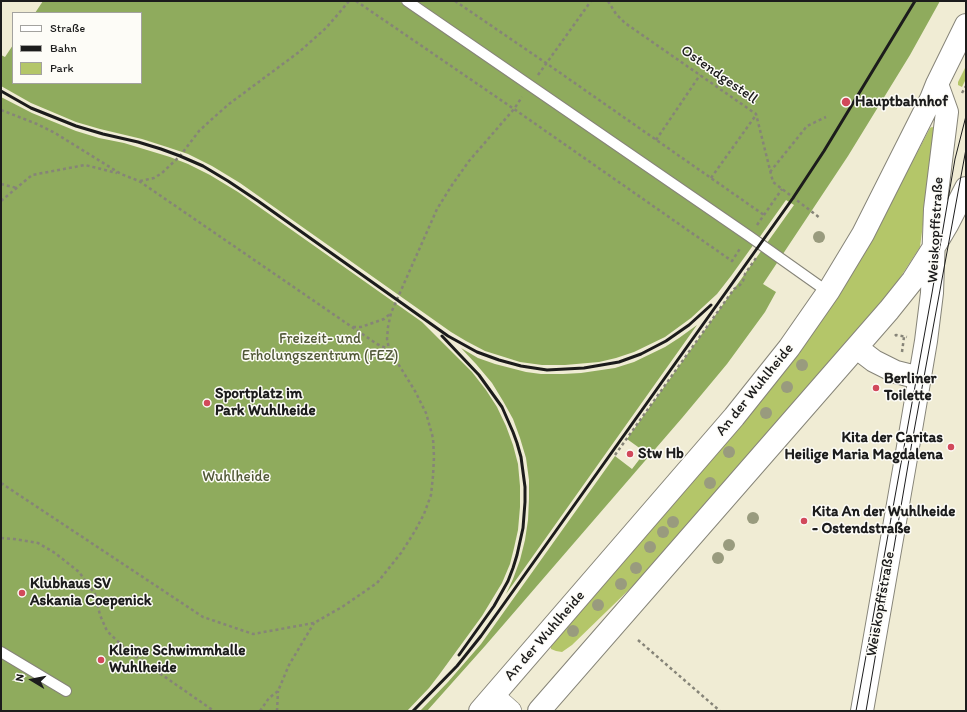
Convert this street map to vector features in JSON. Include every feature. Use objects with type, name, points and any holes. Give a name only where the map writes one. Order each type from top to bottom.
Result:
[{"type":"main road","name":"An der Wuhlheide","points":[[487,703],[734,417],[789,348],[828,292],[863,234],[931,99],[966,25]]},
{"type":"main road","name":"Weiskopffstraße","points":[[862,711],[920,378],[932,293],[935,209],[947,112],[937,84]]},
{"type":"main road","points":[[539,711],[889,310],[913,280],[934,247],[947,226],[966,188]]},
{"type":"main road","points":[[857,348],[874,361],[896,372],[920,378]]},
{"type":"street","points":[[487,703],[511,711]]},
{"type":"lane","points":[[407,1],[828,292]]},
{"type":"lane","points":[[1,652],[66,691]]},
{"type":"path","points":[[139,181],[154,178],[162,173],[180,156],[199,131],[212,119],[229,104],[300,52],[326,28],[349,1]]},
{"type":"path","points":[[356,1],[732,261],[782,189]]},
{"type":"path","points":[[455,1],[764,215]]},
{"type":"path","points":[[546,63],[591,1]]},
{"type":"path","name":"Ostendgestell","points":[[608,1],[616,14],[625,23],[756,114],[773,182],[820,218]]},
{"type":"path","points":[[656,140],[700,75]]},
{"type":"path","points":[[1,483],[203,617],[254,634],[314,623],[342,607],[377,583],[401,553],[424,514],[431,495],[434,457],[433,438],[426,413],[415,391],[389,349],[387,339],[391,313],[438,209],[452,185],[469,161],[514,109],[530,86]]},
{"type":"path","points":[[2,111],[37,124],[55,133],[121,174]]},
{"type":"path","points":[[711,178],[756,114]]},
{"type":"path","points":[[770,172],[807,126],[826,117]]},
{"type":"path","points":[[1,201],[32,175],[85,165],[121,174],[139,181],[377,344],[389,349]]},
{"type":"path","points":[[1,184],[17,188]]},
{"type":"path","points":[[615,455],[734,289],[743,281],[745,274],[764,247]]},
{"type":"path","points":[[352,327],[361,327],[384,319],[391,313]]},
{"type":"path","points":[[892,340],[896,335],[910,338]]},
{"type":"path","points":[[901,356],[904,337]]},
{"type":"path","points":[[1,538],[38,543],[56,553],[79,572],[95,594],[100,615],[107,631],[129,652],[209,709],[214,711]]},
{"type":"path","points":[[276,711],[278,691],[289,665],[314,623]]},
{"type":"path","points":[[638,640],[720,711]]},
{"type":"path","points":[[260,711],[269,698],[278,691]]},
{"type":"green space","points":[[43,1],[399,1],[754,244],[717,294],[691,318],[665,337],[634,352],[599,362],[565,365],[542,365],[520,362],[485,351],[451,332],[240,183],[212,166],[188,154],[167,147],[76,122],[31,103],[1,86],[1,55],[5,57],[12,46],[12,84],[142,84],[142,12],[36,12]]},
{"type":"green space","points":[[414,1],[940,1],[910,55],[848,156],[763,284],[776,292],[765,312],[727,364],[682,418],[427,711],[420,711],[481,644],[615,456],[632,469],[645,452],[627,439],[794,205],[786,200],[759,238]]},
{"type":"green space","points":[[966,66],[966,79],[962,87],[958,85],[958,82]]},
{"type":"green space","name":"Wuhlheide","points":[[1,97],[32,113],[76,131],[99,138],[124,143],[170,157],[210,175],[238,192],[422,322],[472,372],[486,390],[497,407],[506,426],[518,464],[520,507],[518,530],[514,548],[510,564],[502,583],[482,616],[429,688],[407,711],[1,711]]},
{"type":"green space","points":[[930,128],[935,128],[935,133],[920,247],[894,287],[851,340],[641,578],[572,645],[562,652],[551,649],[551,644],[873,237]]},
{"type":"green space","points":[[697,325],[506,594],[520,560],[528,520],[529,480],[526,458],[513,419],[503,401],[492,383],[461,348],[478,358],[526,372],[541,374],[581,373],[615,368],[634,362],[665,347]]},
{"type":"tram line","points":[[856,711],[955,159],[966,116]]},
{"type":"tram line","points":[[866,711],[912,442],[966,149]]},
{"type":"railway","points":[[413,711],[457,666],[481,636],[793,198],[824,151],[915,1]]},
{"type":"railway","points":[[1,91],[31,108],[76,126],[161,149],[203,166],[258,201],[448,336],[477,352],[499,360],[521,366],[547,370],[584,368],[619,362],[641,354],[666,341],[689,325],[711,305]]},
{"type":"railway","points":[[442,336],[479,375],[502,407],[517,443],[521,457],[525,487],[523,528],[517,555],[508,581],[494,606],[459,655]]},
{"type":"place","name":"Hauptbahnhof","points":[[846,102]]},
{"type":"place","name":"Berliner Toilette","points":[[876,388]]},
{"type":"place","name":"Sportplatz im Park Wuhlheide","points":[[207,403]]},
{"type":"place","name":"Kita der Caritas Heilige Maria Magdalena","points":[[951,447]]},
{"type":"place","name":"Stw Hb","points":[[630,454]]},
{"type":"place","name":"Kita An der Wuhlheide - Ostendstraße","points":[[804,521]]},
{"type":"place","name":"Klubhaus SV Askania Coepenick","points":[[22,593]]},
{"type":"place","name":"Kleine Schwimmhalle Wuhlheide","points":[[101,660]]},
{"type":"park label","name":"Freizeit- und Erholungszentrum (FEZ)","points":[[320,348]]}]
